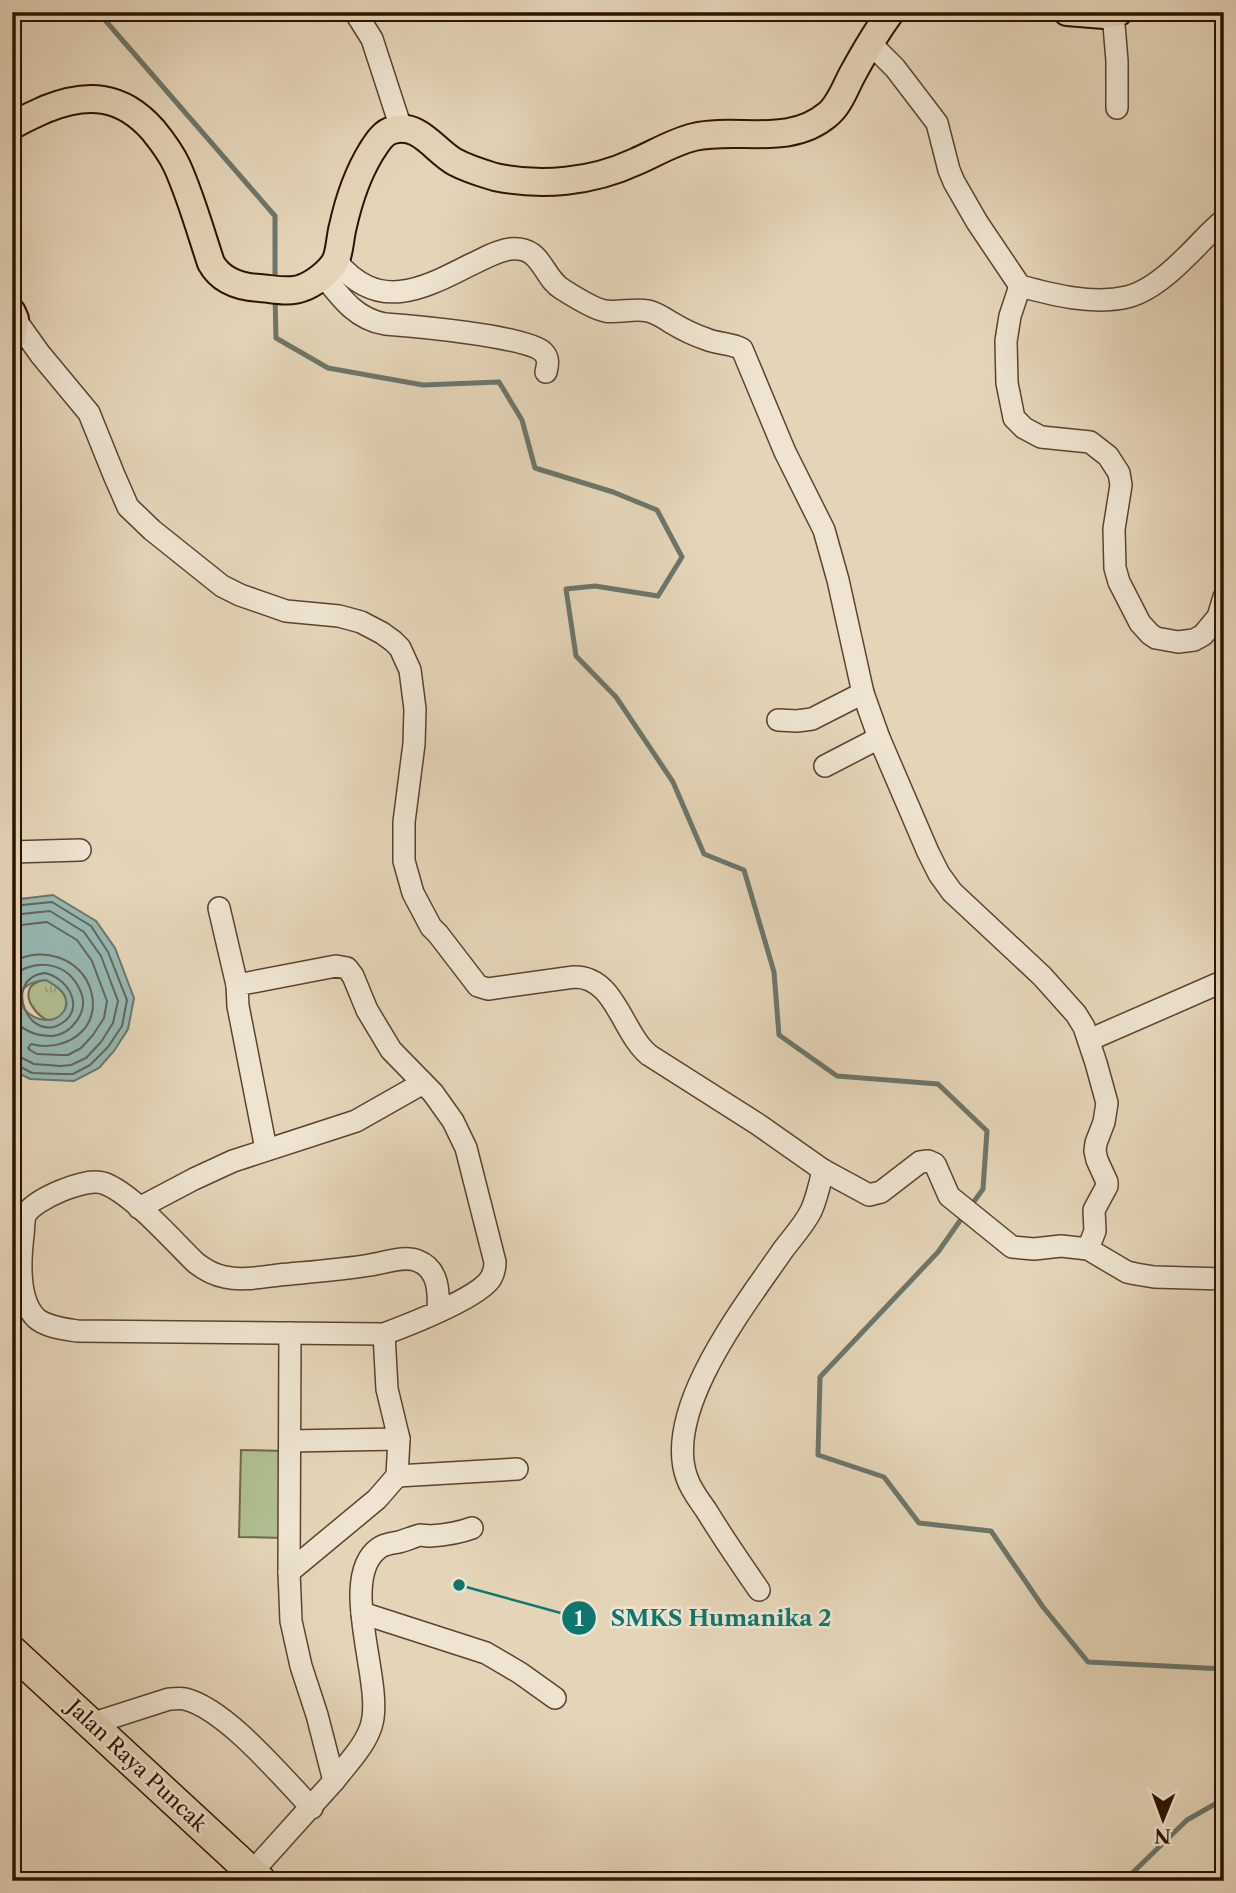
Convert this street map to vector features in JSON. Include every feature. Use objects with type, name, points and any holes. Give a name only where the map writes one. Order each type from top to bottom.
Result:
[{"type":"highway","name":"Jalan Raya Puncak","points":[[12,1651],[257,1876]]},
{"type":"main road","points":[[12,126],[20,120],[77,99],[106,101],[132,110],[155,133],[176,164],[215,270],[230,281],[250,288],[302,289],[330,268],[355,182],[380,140],[389,131],[401,128],[418,132],[456,163],[494,176],[539,182],[585,178],[623,167],[694,137],[714,134],[779,134],[802,129],[832,110],[891,12]]},
{"type":"main road","points":[[1067,12],[1116,13]]},
{"type":"street","points":[[355,12],[372,39],[401,128]]},
{"type":"street","points":[[1116,13],[1117,108]]},
{"type":"street","points":[[870,43],[895,68],[937,123],[954,182],[1020,286],[1077,298],[1101,300],[1128,297],[1164,276],[1224,220]]},
{"type":"street","points":[[330,268],[381,290],[401,292],[411,291],[449,276],[495,254],[511,249],[524,251],[538,259],[560,288],[599,309],[607,312],[650,311],[706,339],[740,348],[785,452],[824,530],[863,694],[928,852],[946,884],[1061,996],[1076,1014],[1089,1040],[1107,1103],[1095,1151],[1107,1186],[1094,1210],[1095,1231],[1087,1249]]},
{"type":"street","points":[[330,268],[347,305],[371,321],[479,335],[529,345],[540,349],[546,356],[546,372]]},
{"type":"street","points":[[1020,286],[1010,316],[1006,341],[1007,383],[1014,418],[1024,428],[1041,437],[1090,442],[1108,456],[1119,473],[1121,485],[1114,529],[1115,568],[1119,582],[1140,622],[1156,638],[1171,642],[1194,640],[1203,635],[1218,617],[1224,597]]},
{"type":"street","points":[[13,323],[89,413],[128,507],[152,530],[222,586],[240,596],[286,611],[361,622],[376,628],[400,648],[410,670],[415,709],[414,744],[404,822],[404,861],[413,893],[431,927],[476,984],[488,989],[574,977],[594,981],[610,999],[638,1045],[649,1055],[824,1170],[865,1193],[874,1195],[881,1192],[920,1162],[928,1161],[935,1164],[950,1196],[1012,1247],[1034,1249],[1061,1246],[1087,1249],[1127,1272],[1136,1274],[1224,1279]]},
{"type":"street","points":[[778,720],[812,719],[863,694]]},
{"type":"street","points":[[825,766],[879,738]]},
{"type":"street","points":[[12,852],[80,850]]},
{"type":"street","points":[[219,908],[237,985],[238,1006],[266,1149]]},
{"type":"street","points":[[237,985],[337,966],[347,968],[367,1010],[391,1050],[433,1093],[453,1121],[463,1142],[495,1262],[492,1276],[475,1292],[438,1312],[384,1334],[77,1331],[54,1327],[37,1318],[24,1294],[20,1277],[25,1217],[27,1212],[59,1191],[85,1182],[103,1182],[122,1192],[196,1263],[205,1270],[226,1278],[348,1269],[409,1258],[419,1261],[431,1270],[439,1297],[438,1312]]},
{"type":"street","points":[[1089,1040],[1224,981]]},
{"type":"street","points":[[139,1208],[233,1161],[356,1121],[423,1083]]},
{"type":"street","points":[[759,1590],[688,1482],[682,1461],[683,1438],[690,1408],[701,1381],[747,1301],[807,1217],[824,1170]]},
{"type":"street","points":[[290,1333],[291,1621],[334,1781]]},
{"type":"street","points":[[289,1572],[377,1499],[397,1476],[399,1439],[387,1390],[384,1334]]},
{"type":"street","points":[[290,1441],[399,1439]]},
{"type":"street","points":[[397,1476],[517,1469]]},
{"type":"street","points":[[257,1876],[334,1781],[364,1741],[372,1724],[373,1692],[362,1614],[365,1568],[382,1546],[420,1535],[461,1532],[472,1528]]},
{"type":"street","points":[[362,1614],[486,1653],[555,1698]]},
{"type":"street","points":[[92,1724],[169,1699],[182,1698],[192,1701],[213,1713],[245,1738],[312,1808]]},
{"type":"green space","points":[[46,980],[60,990],[66,1001],[61,1017],[53,1021],[44,1018],[30,1002],[29,992],[33,984]]},
{"type":"green space","points":[[241,1450],[287,1451],[285,1538],[239,1537]]},
{"type":"water","points":[[53,895],[96,921],[115,948],[134,998],[128,1029],[114,1051],[99,1068],[74,1081],[30,1079],[12,1070],[12,900]],"holes":[[[46,980],[58,988],[66,999],[66,1007],[61,1014],[46,1020],[29,1013],[20,1000],[25,987],[33,982]]]},
{"type":"waterway","points":[[98,12],[275,216],[275,283]]},
{"type":"waterway","points":[[275,296],[276,338],[328,368],[423,385],[499,382],[522,420],[535,468],[613,492],[657,510],[682,557],[658,596],[595,586],[566,589],[576,656],[616,697],[673,782],[704,854],[744,870],[774,972],[779,1035],[837,1076],[938,1084],[987,1131],[983,1189],[970,1207]]},
{"type":"waterway","points":[[964,1215],[938,1252],[820,1377],[818,1455],[884,1477],[919,1523],[991,1531],[1043,1607],[1088,1662],[1224,1669]]},
{"type":"waterway","points":[[1124,1881],[1187,1820],[1224,1799]]},
{"type":"place","name":"SMKS Humanika 2","points":[[459,1585]]}]
